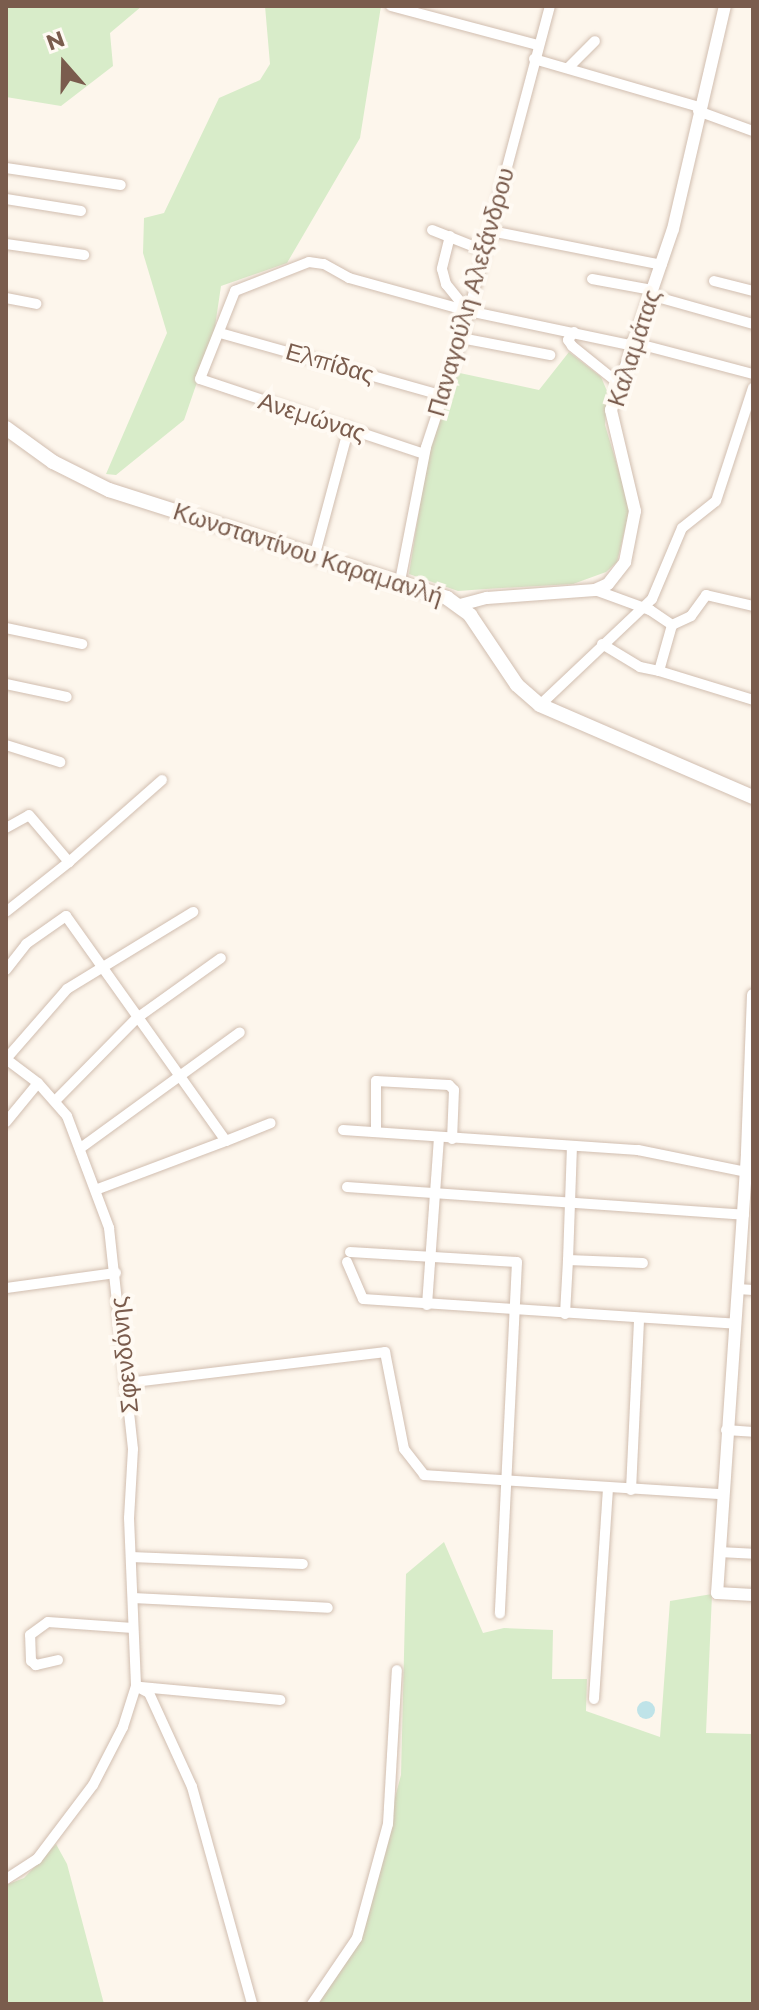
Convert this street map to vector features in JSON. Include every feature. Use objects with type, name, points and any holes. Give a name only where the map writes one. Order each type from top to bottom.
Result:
[{"type":"main road","name":"Κωνσταντίνου Καραμανλή","points":[[9,435],[109,490],[400,581],[460,605],[517,685],[540,705],[753,797]]},
{"type":"street","points":[[391,6],[538,45]]},
{"type":"street","name":"Παναγούλη Αλεξάνδρου","points":[[400,581],[424,454],[440,395],[461,338],[550,6]]},
{"type":"street","name":"Καλαμάτας","points":[[595,590],[608,584],[625,562],[635,511],[612,434],[611,410],[630,343],[662,265],[725,6]]},
{"type":"street","points":[[568,68],[595,41]]},
{"type":"street","points":[[534,59],[698,109],[753,131]]},
{"type":"street","points":[[6,168],[121,185]]},
{"type":"street","points":[[6,199],[81,211]]},
{"type":"street","points":[[432,230],[485,251]]},
{"type":"street","points":[[491,231],[662,265]]},
{"type":"street","points":[[450,236],[442,269],[446,284],[468,311]]},
{"type":"street","points":[[6,244],[84,255]]},
{"type":"street","points":[[220,333],[235,291],[309,262],[468,311],[630,343],[753,374]]},
{"type":"street","points":[[592,279],[651,292],[753,324]]},
{"type":"street","points":[[714,281],[753,291]]},
{"type":"street","points":[[6,298],[36,304]]},
{"type":"street","points":[[574,332],[568,340],[572,346],[618,383]]},
{"type":"street","name":"Ανεμώνας","points":[[220,333],[200,379],[424,454]]},
{"type":"street","name":"Ελπίδας","points":[[220,333],[440,395]]},
{"type":"street","points":[[461,338],[550,355]]},
{"type":"street","points":[[540,705],[644,608],[682,528],[716,501],[753,388]]},
{"type":"street","points":[[315,554],[349,427]]},
{"type":"street","points":[[460,605],[487,598],[595,590],[644,608],[672,625]]},
{"type":"street","points":[[659,671],[672,625],[691,616],[706,595],[753,606]]},
{"type":"street","points":[[6,628],[82,644]]},
{"type":"street","points":[[602,644],[640,667],[753,700]]},
{"type":"street","points":[[6,684],[67,697]]},
{"type":"street","points":[[6,745],[60,762]]},
{"type":"street","points":[[6,912],[69,862],[162,780]]},
{"type":"street","points":[[6,828],[29,815],[69,862]]},
{"type":"street","points":[[6,1059],[67,989],[103,964],[193,912]]},
{"type":"street","points":[[6,970],[26,944],[66,916],[226,1141]]},
{"type":"street","points":[[56,1100],[137,1018],[221,958]]},
{"type":"street","points":[[753,995],[746,1223],[726,1430],[717,1593],[753,1595]]},
{"type":"street","points":[[82,1147],[240,1032]]},
{"type":"street","name":"Σφενδόνης","points":[[6,1059],[56,1100],[82,1147],[98,1189],[116,1273],[133,1449],[131,1557],[136,1686]]},
{"type":"street","points":[[376,1132],[376,1081],[449,1085],[454,1090],[452,1139]]},
{"type":"street","points":[[6,1122],[38,1083]]},
{"type":"street","points":[[98,1189],[271,1123]]},
{"type":"street","points":[[343,1130],[638,1150],[746,1172]]},
{"type":"street","points":[[427,1305],[439,1137]]},
{"type":"street","points":[[565,1314],[572,1146]]},
{"type":"street","points":[[347,1187],[746,1223]]},
{"type":"street","points":[[500,1614],[508,1482],[515,1312],[517,1262],[349,1257],[363,1299],[515,1312],[736,1324]]},
{"type":"street","points":[[568,1260],[643,1263]]},
{"type":"street","points":[[6,1288],[116,1273]]},
{"type":"street","points":[[738,1289],[753,1290]]},
{"type":"street","points":[[631,1490],[639,1319]]},
{"type":"street","points":[[126,1383],[385,1352],[398,1429],[411,1463],[424,1475],[721,1494]]},
{"type":"street","points":[[726,1430],[753,1432]]},
{"type":"street","points":[[594,1699],[608,1489]]},
{"type":"street","points":[[719,1552],[753,1554]]},
{"type":"street","points":[[131,1557],[303,1564]]},
{"type":"street","points":[[133,1598],[328,1608]]},
{"type":"street","points":[[58,1660],[36,1665],[31,1661],[30,1635],[48,1622],[133,1628]]},
{"type":"street","points":[[312,2004],[357,1938],[388,1824],[397,1670]]},
{"type":"street","points":[[136,1686],[280,1700]]},
{"type":"street","points":[[6,1879],[45,1850],[93,1785],[123,1727],[136,1686]]},
{"type":"street","points":[[136,1686],[149,1693],[192,1787],[252,2004]]},
{"type":"green space","points":[[6,6],[142,6],[110,33],[113,66],[61,106],[6,97]]},
{"type":"green space","points":[[265,6],[381,6],[360,138],[287,263],[221,286],[214,333],[184,420],[116,475],[106,474],[167,333],[143,253],[144,218],[164,213],[219,98],[260,80],[270,64]]},
{"type":"green space","points":[[569,352],[601,377],[607,391],[605,425],[630,508],[617,562],[606,572],[573,584],[458,591],[409,574],[428,454],[455,372],[539,390]]},
{"type":"green space","points":[[444,1542],[483,1633],[504,1628],[553,1630],[552,1679],[587,1679],[586,1711],[660,1737],[670,1601],[712,1594],[706,1733],[753,1734],[753,2004],[314,2004],[359,1933],[401,1775],[406,1574]]},
{"type":"green space","points":[[56,1844],[67,1864],[104,2004],[6,2004],[6,1885],[24,1878]]},
{"type":"water","points":[[646,1701],[655,1710],[646,1719],[637,1710]]}]
